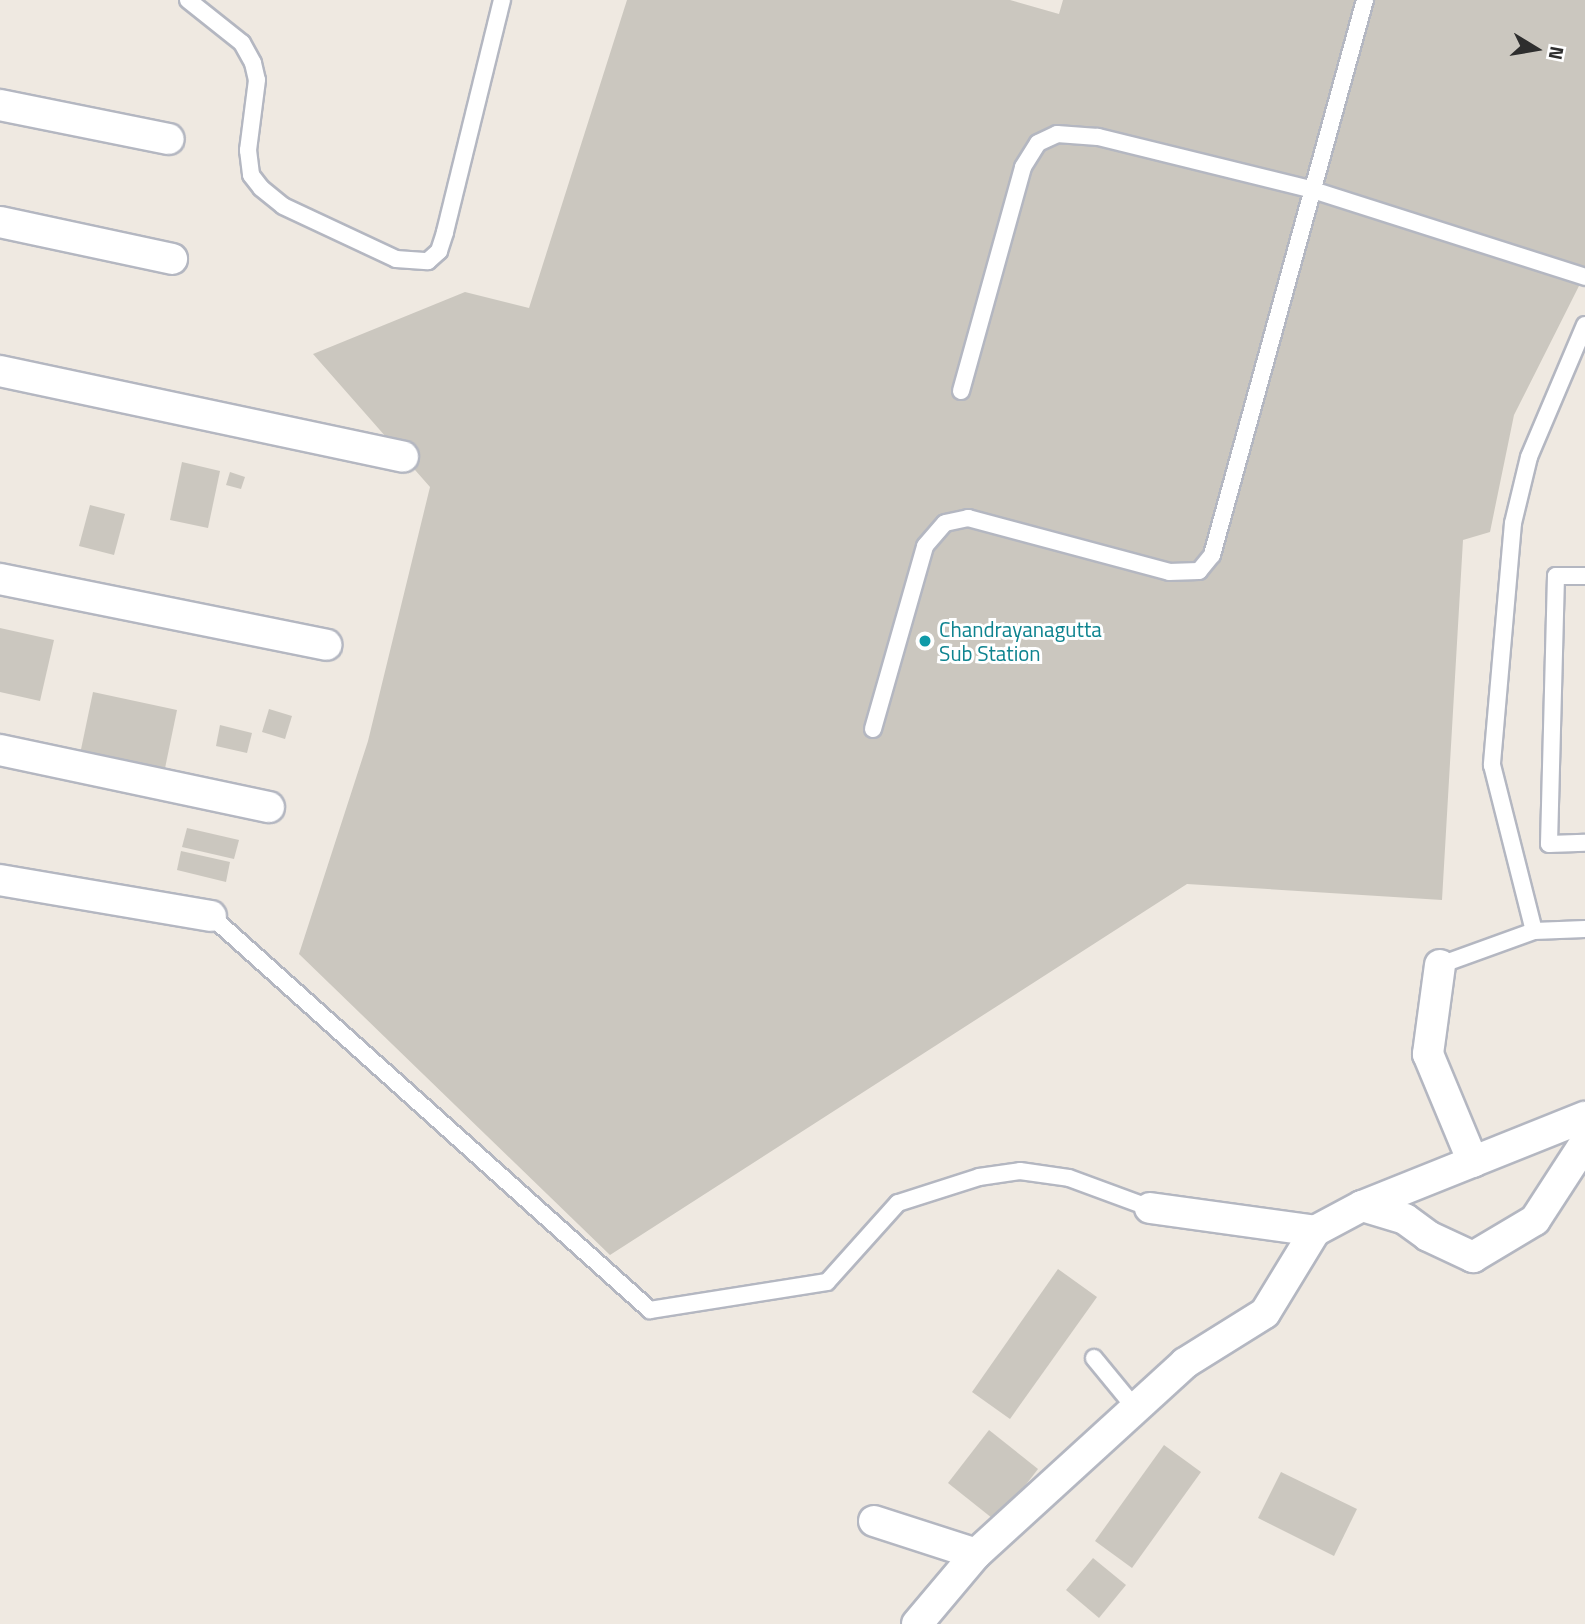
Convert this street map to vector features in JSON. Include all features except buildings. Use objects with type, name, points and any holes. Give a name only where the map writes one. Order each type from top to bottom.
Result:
[{"type":"street","points":[[0,105],[169,139]]},
{"type":"street","points":[[0,222],[172,259]]},
{"type":"street","points":[[0,371],[403,457]]},
{"type":"street","points":[[0,579],[326,645]]},
{"type":"street","points":[[0,750],[269,807]]},
{"type":"street","points":[[0,880],[211,916]]},
{"type":"street","points":[[1440,965],[1428,1054],[1473,1162]]},
{"type":"street","points":[[917,1624],[976,1554],[1185,1363],[1265,1313],[1315,1231],[1362,1206],[1585,1117]]},
{"type":"street","points":[[1362,1206],[1405,1219],[1428,1236],[1473,1257],[1535,1220],[1585,1143]]},
{"type":"street","points":[[1150,1208],[1315,1231]]},
{"type":"street","points":[[874,1521],[976,1554]]},
{"type":"lane","points":[[188,0],[242,43],[253,63],[257,80],[248,150],[251,175],[261,188],[283,206],[396,259],[428,261],[439,251],[445,232],[502,0]]},
{"type":"lane","points":[[873,729],[925,546],[945,523],[968,519],[1169,572],[1199,571],[1212,555],[1365,0]]},
{"type":"lane","points":[[961,391],[1023,167],[1038,143],[1058,134],[1098,138],[1313,190],[1585,277]]},
{"type":"lane","points":[[1534,931],[1492,765],[1494,738],[1513,523],[1529,457],[1585,325]]},
{"type":"lane","points":[[1585,576],[1556,576],[1549,844],[1585,843]]},
{"type":"lane","points":[[211,916],[650,1310],[827,1282],[898,1203],[979,1177],[1020,1171],[1069,1178],[1150,1208]]},
{"type":"lane","points":[[1440,965],[1534,931],[1585,929]]},
{"type":"lane","points":[[1094,1358],[1135,1408]]},
{"type":"place","name":"Chandrayanagutta Sub Station","points":[[925,641]]}]
